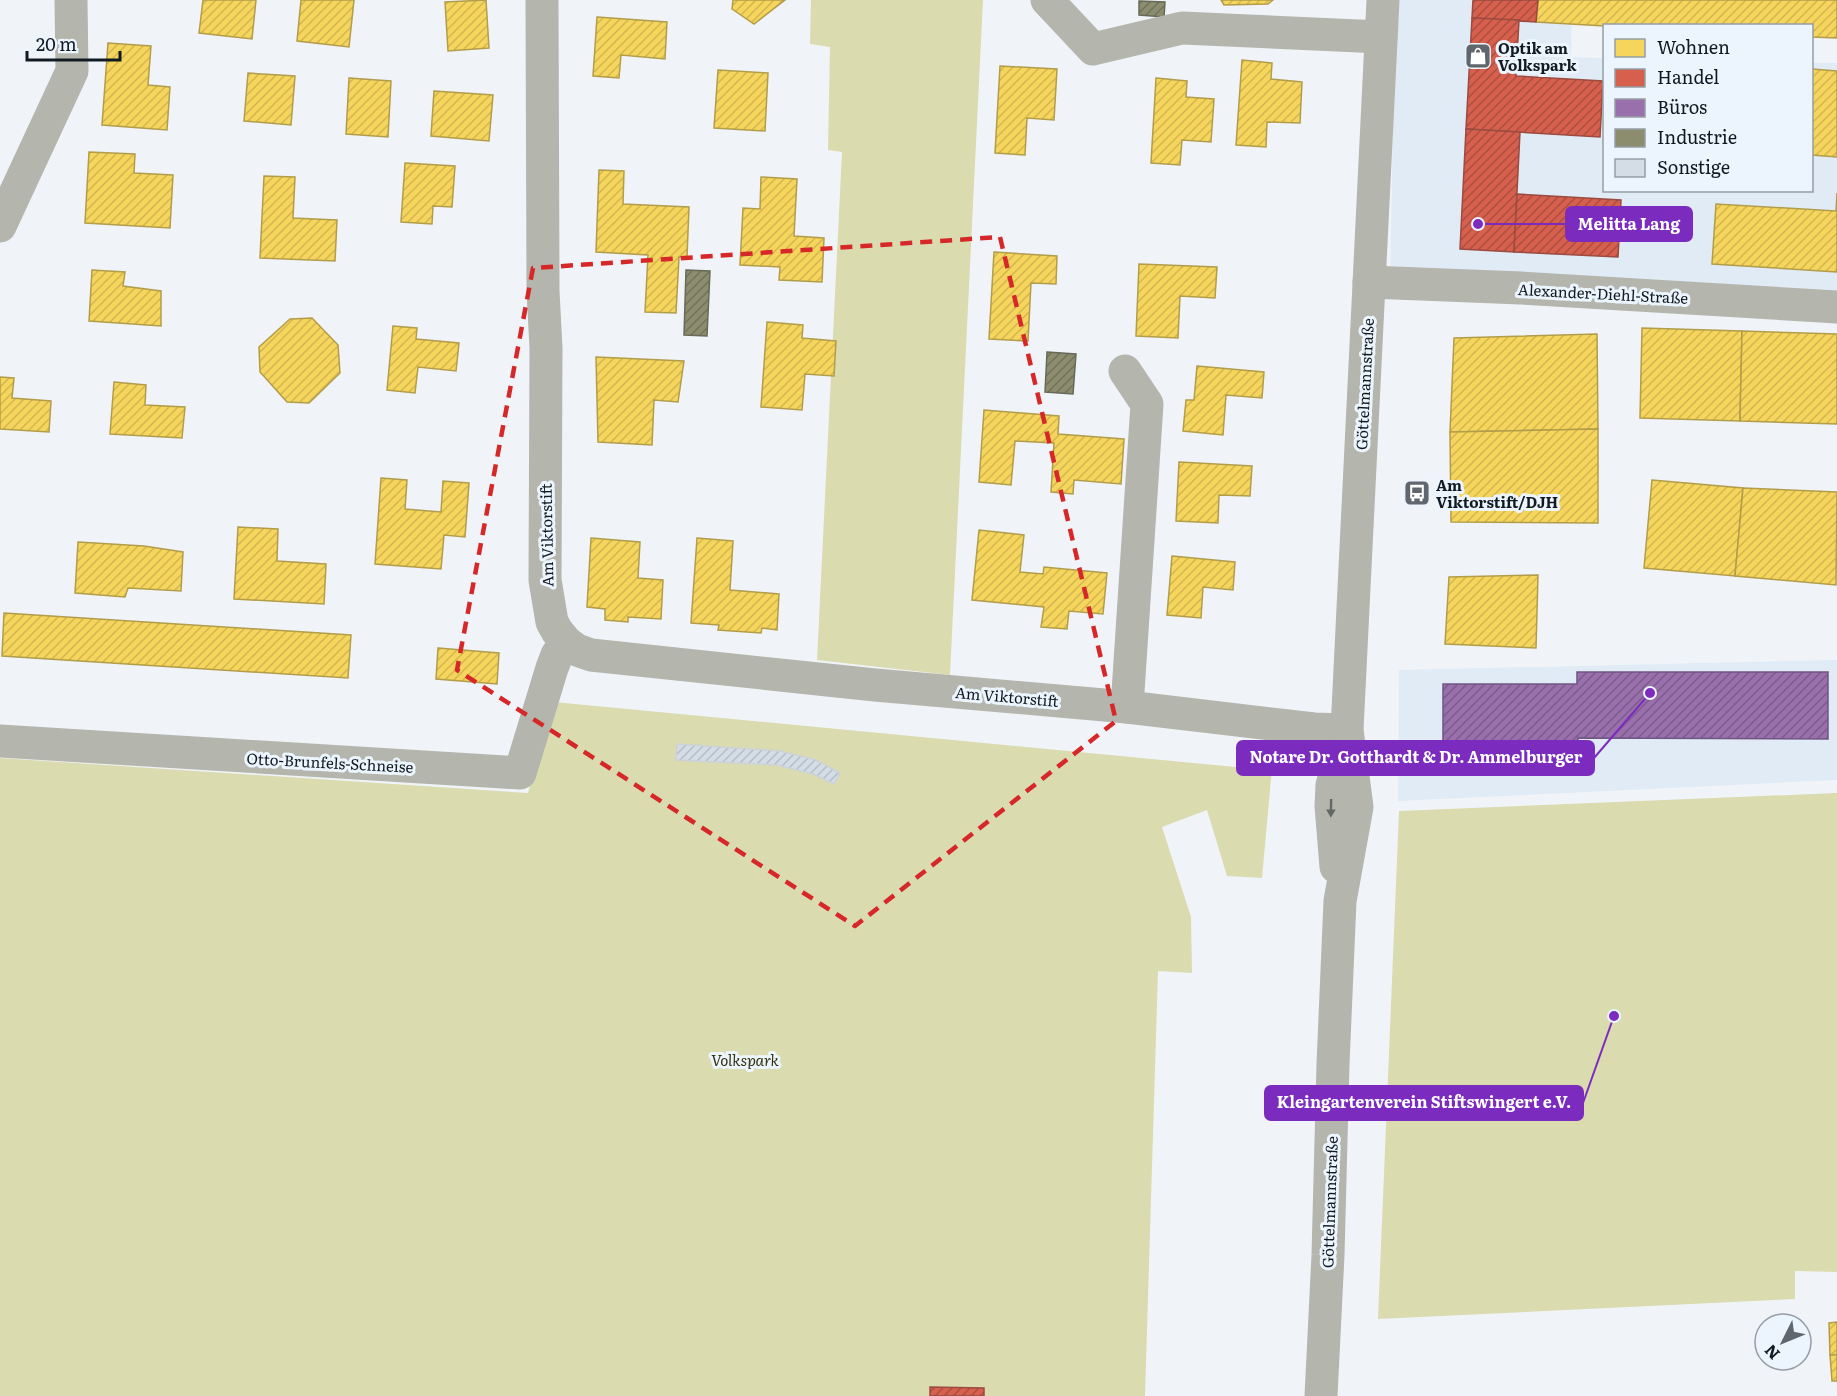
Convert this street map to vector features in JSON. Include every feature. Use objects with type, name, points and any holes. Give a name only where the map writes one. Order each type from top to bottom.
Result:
[{"type":"street","points":[[0,226],[72,71],[71,0]]},
{"type":"street","name":"Am Viktorstift","points":[[542,0],[543,291],[546,348],[545,580],[552,622],[566,642],[577,650],[591,655],[874,685],[1127,707],[1314,729],[1347,730]]},
{"type":"street","points":[[1047,0],[1093,50],[1182,28],[1381,37]]},
{"type":"street","name":"Göttelmannstraße","points":[[1321,1396],[1340,901],[1330,806],[1332,785],[1347,730],[1383,0]]},
{"type":"street","name":"Alexander-Diehl-Straße","points":[[1369,282],[1521,288],[1837,307]]},
{"type":"street","points":[[1125,371],[1147,404],[1127,707]]},
{"type":"street","name":"Otto-Brunfels-Schneise","points":[[0,741],[520,773],[552,668],[566,642]]},
{"type":"highlighted area","points":[[1000,237],[1116,721],[855,926],[457,670],[533,268]]},
{"type":"shaded area","points":[[1395,0],[1572,0],[1571,57],[1603,58],[1603,192],[1813,192],[1813,63],[1837,63],[1837,317],[1390,292]]},
{"type":"shaded area","points":[[1837,660],[1837,780],[1398,801],[1399,670]]},
{"type":"green space","points":[[811,0],[983,0],[950,675],[817,660],[842,152],[828,150],[830,47],[810,44]]},
{"type":"green space","name":"Volkspark","points":[[554,702],[1246,768],[1272,768],[1262,878],[1227,876],[1207,810],[1162,827],[1191,917],[1192,973],[1158,971],[1145,1396],[0,1396],[0,758],[528,793]]},
{"type":"green space","points":[[1837,793],[1837,1272],[1795,1271],[1795,1299],[1378,1319],[1399,811]]},
{"type":"building: Wohnen","points":[[203,0],[256,0],[252,39],[199,33]]},
{"type":"building: Wohnen","points":[[301,0],[354,0],[349,47],[297,41]]},
{"type":"building: Wohnen","points":[[486,0],[489,48],[448,51],[445,2]]},
{"type":"building: Wohnen","points":[[733,0],[785,0],[754,24],[732,9]]},
{"type":"building: Wohnen","points":[[1221,0],[1273,0],[1268,4],[1224,5]]},
{"type":"building: Wohnen","points":[[1538,0],[1837,0],[1837,38],[1813,37],[1813,24],[1603,24],[1603,26],[1536,22]]},
{"type":"building: Wohnen","points":[[597,17],[667,22],[665,59],[621,55],[619,78],[593,76]]},
{"type":"building: Wohnen","points":[[108,43],[151,46],[148,85],[170,87],[167,130],[102,125]]},
{"type":"building: Wohnen","points":[[1242,60],[1272,63],[1271,79],[1302,82],[1300,123],[1267,122],[1266,147],[1236,145]]},
{"type":"building: Wohnen","points":[[1000,66],[1057,69],[1054,120],[1027,118],[1025,155],[995,153]]},
{"type":"building: Wohnen","points":[[1813,69],[1837,71],[1837,157],[1813,155]]},
{"type":"building: Wohnen","points":[[718,70],[768,73],[765,131],[714,128]]},
{"type":"building: Wohnen","points":[[248,73],[295,76],[291,125],[244,121]]},
{"type":"building: Wohnen","points":[[349,78],[391,81],[388,137],[346,134]]},
{"type":"building: Wohnen","points":[[1156,78],[1187,81],[1186,97],[1214,99],[1211,142],[1182,140],[1180,165],[1151,163]]},
{"type":"building: Wohnen","points":[[434,91],[493,95],[489,141],[431,136]]},
{"type":"building: Wohnen","points":[[89,152],[135,154],[134,173],[173,175],[170,228],[85,223]]},
{"type":"building: Wohnen","points":[[405,163],[455,166],[452,207],[433,206],[432,224],[401,222]]},
{"type":"building: Wohnen","points":[[599,170],[624,171],[623,204],[689,207],[687,257],[679,257],[676,313],[645,312],[648,255],[596,252]]},
{"type":"building: Wohnen","points":[[264,176],[295,177],[293,218],[337,220],[335,261],[260,258]]},
{"type":"building: Wohnen","points":[[761,177],[797,179],[794,236],[824,238],[822,282],[779,280],[780,267],[740,265],[743,208],[760,209]]},
{"type":"building: Wohnen","points":[[1837,193],[1837,272],[1712,264],[1716,204],[1836,211]]},
{"type":"building: Wohnen","points":[[994,252],[1057,256],[1056,284],[1031,283],[1028,341],[989,339]]},
{"type":"building: Wohnen","points":[[1139,264],[1217,267],[1215,298],[1180,296],[1178,338],[1136,336]]},
{"type":"building: Wohnen","points":[[92,270],[125,272],[123,286],[161,291],[161,326],[89,321]]},
{"type":"building: Wohnen","points":[[312,318],[338,345],[340,373],[309,403],[287,402],[260,372],[259,347],[290,319]]},
{"type":"building: Wohnen","points":[[767,322],[803,325],[802,338],[836,341],[834,376],[805,374],[802,410],[761,407]]},
{"type":"building: Wohnen","points":[[393,326],[417,328],[416,339],[459,343],[456,371],[418,367],[415,393],[387,390]]},
{"type":"building: Wohnen","points":[[1642,328],[1742,331],[1740,421],[1640,418]]},
{"type":"building: Wohnen","points":[[1742,331],[1837,334],[1837,424],[1740,421]]},
{"type":"building: Wohnen","points":[[1597,334],[1598,429],[1450,432],[1454,338]]},
{"type":"building: Wohnen","points":[[596,357],[684,361],[678,402],[654,400],[652,445],[598,442]]},
{"type":"building: Wohnen","points":[[1197,366],[1264,372],[1262,398],[1226,395],[1223,435],[1183,431],[1186,400],[1194,400]]},
{"type":"building: Wohnen","points":[[0,377],[14,378],[12,398],[51,401],[49,432],[0,429]]},
{"type":"building: Wohnen","points":[[114,382],[146,385],[145,405],[185,407],[182,438],[110,434]]},
{"type":"building: Wohnen","points":[[984,410],[1059,416],[1058,434],[1124,439],[1121,484],[1074,480],[1073,494],[1051,492],[1054,443],[1015,441],[1011,485],[979,482]]},
{"type":"building: Wohnen","points":[[1598,429],[1598,523],[1451,522],[1450,432]]},
{"type":"building: Wohnen","points":[[1179,462],[1252,466],[1250,496],[1219,495],[1218,523],[1176,521]]},
{"type":"building: Wohnen","points":[[381,478],[407,480],[405,509],[441,512],[443,481],[469,483],[465,537],[444,535],[441,569],[375,564]]},
{"type":"building: Wohnen","points":[[1652,480],[1743,488],[1735,576],[1644,568]]},
{"type":"building: Wohnen","points":[[1743,488],[1837,492],[1836,585],[1735,576]]},
{"type":"building: Wohnen","points":[[238,527],[278,529],[277,561],[326,564],[324,604],[234,599]]},
{"type":"building: Wohnen","points":[[979,530],[1024,535],[1020,572],[1043,574],[1044,567],[1107,573],[1103,614],[1069,611],[1067,629],[1041,627],[1044,607],[972,600]]},
{"type":"building: Wohnen","points":[[591,538],[640,542],[638,578],[663,580],[661,619],[628,617],[628,622],[605,620],[605,609],[587,607]]},
{"type":"building: Wohnen","points":[[697,538],[733,541],[730,590],[779,594],[777,630],[762,628],[761,633],[718,630],[719,625],[691,623]]},
{"type":"building: Wohnen","points":[[78,542],[144,546],[183,552],[181,591],[128,588],[125,597],[75,593]]},
{"type":"building: Wohnen","points":[[1172,556],[1235,562],[1233,590],[1203,587],[1201,618],[1167,615]]},
{"type":"building: Wohnen","points":[[1538,575],[1536,648],[1445,644],[1449,577]]},
{"type":"building: Wohnen","points":[[4,613],[351,635],[348,678],[2,656]]},
{"type":"building: Wohnen","points":[[438,648],[499,653],[497,684],[436,679]]},
{"type":"building: Wohnen","points":[[1837,1322],[1837,1355],[1830,1355],[1829,1323]]},
{"type":"building: Wohnen","points":[[1830,1355],[1837,1355],[1837,1381],[1832,1381]]},
{"type":"building: Handel","points":[[1473,0],[1538,0],[1536,22],[1472,18]]},
{"type":"building: Handel","points":[[1472,18],[1519,20],[1516,76],[1603,81],[1600,137],[1466,129]]},
{"type":"building: Handel","points":[[1466,129],[1520,132],[1514,252],[1460,249]]},
{"type":"building: Handel","points":[[1517,194],[1621,200],[1618,257],[1514,252]]},
{"type":"building: Handel","points":[[930,1387],[984,1388],[984,1396],[930,1396]]},
{"type":"building: Büros","points":[[1577,672],[1828,672],[1828,739],[1578,738],[1578,751],[1443,750],[1443,684],[1577,684]]},
{"type":"building: Industrie","points":[[1139,1],[1165,2],[1164,17],[1139,15]]},
{"type":"building: Industrie","points":[[686,270],[710,271],[707,336],[684,335]]},
{"type":"building: Industrie","points":[[1047,352],[1076,354],[1073,394],[1045,392]]},
{"type":"building: Sonstige","points":[[677,744],[780,751],[816,760],[840,773],[834,784],[813,774],[777,765],[676,760]]},
{"type":"place","name":"Optik am Volkspark","points":[[1478,56]]},
{"type":"place","name":"Melitta Lang","points":[[1478,224]]},
{"type":"place","name":"Am Viktorstift/DJH","points":[[1417,493]]},
{"type":"place","name":"Notare Dr. Gotthardt & Dr. Ammelburger","points":[[1650,693]]},
{"type":"place","name":"Kleingartenverein Stiftswingert e.V.","points":[[1614,1016]]}]
